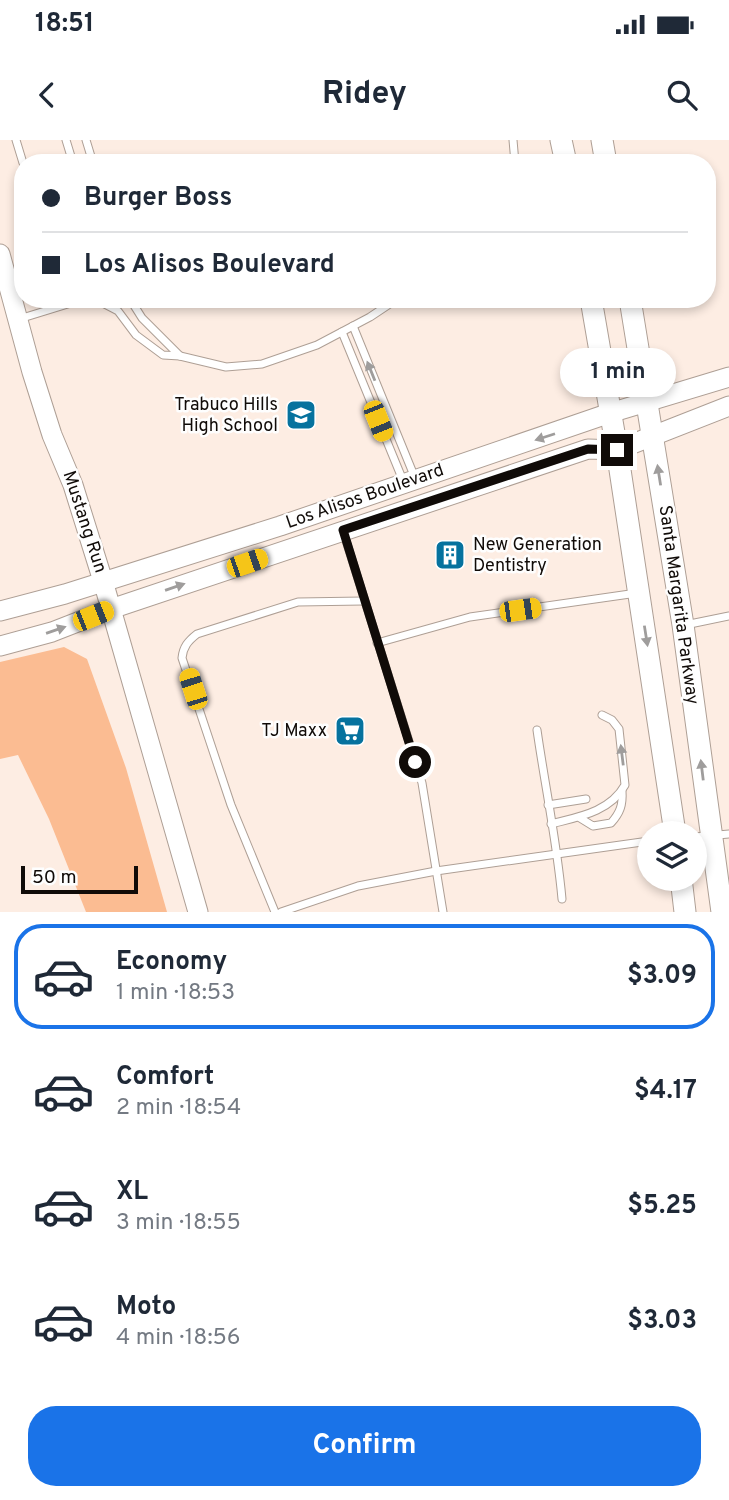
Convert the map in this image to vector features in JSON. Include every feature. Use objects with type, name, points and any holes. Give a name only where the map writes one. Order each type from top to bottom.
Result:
[{"type":"main road","name":"Mustang Run","points":[[0,254],[14,305]]},
{"type":"main road","name":"Mustang Run","points":[[15,308],[52,435],[73,485],[103,581],[198,912]]},
{"type":"main road","name":"Santa Margarita Parkway","points":[[592,308],[617,450],[673,821]]},
{"type":"main road","name":"Santa Margarita Parkway","points":[[633,308],[683,625],[722,912]]},
{"type":"main road","name":"Los Alisos Boulevard","points":[[0,611],[65,594],[280,526],[610,414],[729,377]]},
{"type":"main road","name":"Los Alisos Boulevard","points":[[0,646],[52,632],[111,609],[588,449],[617,450],[729,406]]},
{"type":"main road","points":[[683,891],[685,912]]},
{"type":"lane","points":[[18,320],[57,308]]},
{"type":"lane","points":[[115,308],[136,335],[163,355],[180,356],[226,367],[262,364],[317,345],[382,308]]},
{"type":"lane","points":[[136,308],[142,318],[180,356]]},
{"type":"lane","points":[[353,326],[410,481]]},
{"type":"lane","points":[[342,332],[410,481]]},
{"type":"lane","points":[[343,530],[422,783],[443,912]]},
{"type":"lane","points":[[377,643],[470,617],[639,593]]},
{"type":"lane","points":[[275,912],[231,805],[185,666],[183,651],[197,634],[298,601],[363,601]]},
{"type":"lane","points":[[683,625],[729,616]]},
{"type":"lane","points":[[551,824],[580,818],[609,803],[625,786],[619,729],[612,720],[601,715]]},
{"type":"lane","points":[[537,730],[558,854],[562,899]]},
{"type":"lane","points":[[580,818],[593,825],[611,823],[618,816],[623,803],[622,791]]},
{"type":"lane","points":[[548,805],[586,799]]},
{"type":"lane","points":[[281,912],[358,886],[436,871],[637,843]]},
{"type":"shaded area","points":[[64,647],[87,659],[126,768],[167,912],[86,912],[49,819],[18,755],[0,759],[0,662]]},
{"type":"place","name":"Trabuco Hills High School","points":[[301,415]]},
{"type":"place","name":"New Generation Dentistry","points":[[450,555]]},
{"type":"place","name":"TJ Maxx","points":[[350,731]]},
{"type":"route","points":[[415,762],[343,530],[588,449],[617,450]]}]
